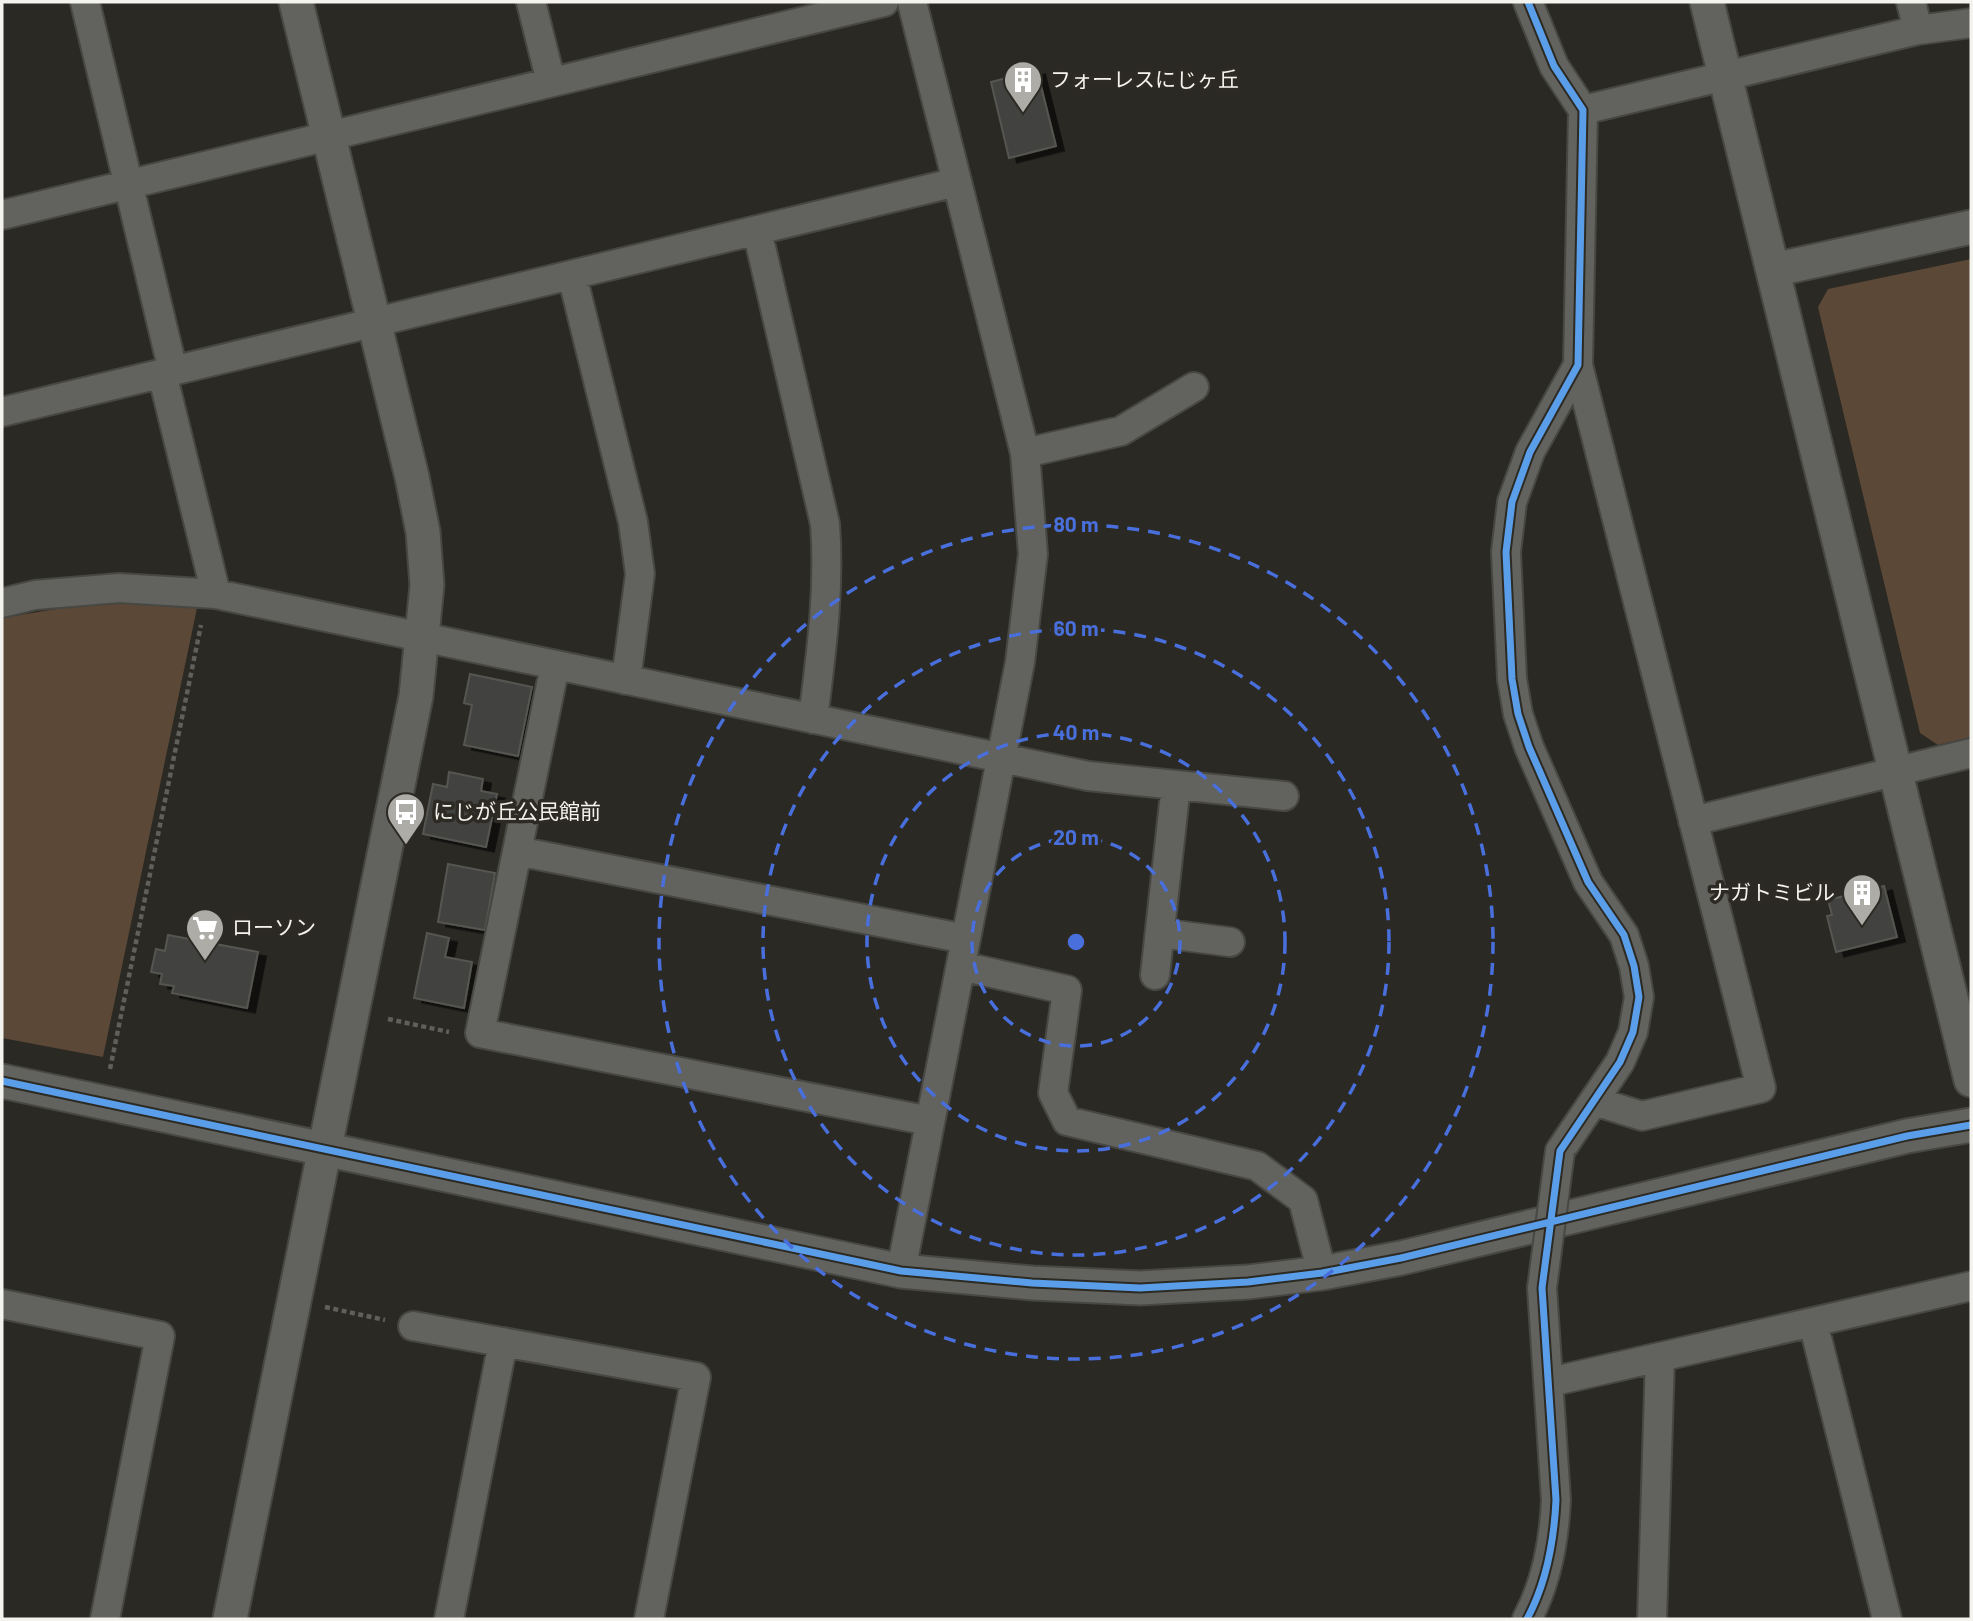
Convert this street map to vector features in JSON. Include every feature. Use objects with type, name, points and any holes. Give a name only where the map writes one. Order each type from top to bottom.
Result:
[{"type":"street","points":[[85,2],[128,184],[212,594]]},
{"type":"street","points":[[230,1619],[416,696],[427,585],[423,533],[296,2]]},
{"type":"street","points":[[531,2],[551,82]]},
{"type":"street","points":[[2,215],[884,2]]},
{"type":"street","points":[[901,1271],[1020,662],[1033,554],[1025,453],[912,2]]},
{"type":"street","points":[[1528,2],[1555,66],[1583,110],[1578,365],[1761,1088],[1642,1116],[1594,1101]]},
{"type":"street","points":[[1707,2],[1971,1080]]},
{"type":"street","points":[[1911,2],[1918,30]]},
{"type":"street","points":[[1583,110],[1918,30],[1971,23]]},
{"type":"street","points":[[2,412],[957,182]]},
{"type":"street","points":[[1773,270],[1971,227]]},
{"type":"street","points":[[757,230],[825,524],[828,564],[826,614],[813,719]]},
{"type":"street","points":[[572,275],[633,522],[640,573],[626,680]]},
{"type":"street","points":[[1527,1619],[1543,1580],[1555,1533],[1550,1382],[1542,1288],[1560,1151],[1620,1062],[1633,1032],[1639,997],[1634,965],[1624,935],[1588,882],[1518,714],[1512,679],[1506,552],[1512,502],[1520,477],[1578,365]]},
{"type":"street","points":[[1025,453],[1121,431],[1194,387]]},
{"type":"street","points":[[2,603],[35,596],[119,588],[212,594],[1088,776],[1284,796]]},
{"type":"street","points":[[555,665],[480,1034],[930,1121]]},
{"type":"street","points":[[1693,821],[1971,753]]},
{"type":"street","points":[[1155,975],[1175,785]]},
{"type":"street","points":[[517,851],[963,952],[1067,990],[1052,1093],[1067,1121],[1257,1166],[1303,1200],[1322,1273]]},
{"type":"street","points":[[1160,933],[1230,942]]},
{"type":"street","points":[[2,1081],[901,1271],[1032,1283],[1140,1288],[1248,1282],[1322,1273],[1401,1258],[1907,1136],[1971,1125]]},
{"type":"street","points":[[1550,1382],[1971,1286]]},
{"type":"street","points":[[2,1304],[160,1336],[105,1619]]},
{"type":"street","points":[[1813,1322],[1887,1619]]},
{"type":"street","points":[[413,1326],[696,1377],[649,1619]]},
{"type":"street","points":[[449,1619],[503,1342]]},
{"type":"street","points":[[1652,1619],[1660,1357]]},
{"type":"path","points":[[110,1069],[212,594]]},
{"type":"path","points":[[388,1019],[454,1033]]},
{"type":"path","points":[[322,1307],[413,1326]]},
{"type":"shaded area","points":[[1971,259],[1971,737],[1938,745],[1920,733],[1818,307],[1828,289]]},
{"type":"shaded area","points":[[98,602],[197,608],[103,1057],[2,1038],[2,618]]},
{"type":"building","name":"フォーレスにじヶ丘","points":[[1037,70],[1056,146],[1009,158],[991,82]]},
{"type":"building","points":[[470,674],[532,687],[518,756],[464,745],[472,705],[464,703]]},
{"type":"building","points":[[449,772],[483,779],[481,791],[497,794],[486,847],[423,834],[433,784],[447,787]]},
{"type":"building","points":[[448,864],[495,873],[485,930],[438,922]]},
{"type":"building","name":"ナガトミビル","points":[[1884,886],[1897,937],[1836,952],[1827,916],[1832,915],[1828,900]]},
{"type":"building","points":[[427,933],[449,938],[445,957],[472,962],[464,1008],[414,998]]},
{"type":"building","name":"ローソン","points":[[168,935],[258,952],[247,1008],[172,993],[174,986],[160,984],[162,974],[151,972],[156,949],[165,951]]},
{"type":"cycle path","points":[[1527,1619],[1540,1591],[1555,1516],[1542,1288],[1560,1151],[1620,1062],[1633,1032],[1639,997],[1634,966],[1624,935],[1588,882],[1529,747],[1518,714],[1512,679],[1506,552],[1512,502],[1530,452],[1578,365],[1583,110],[1554,66],[1528,2]]},
{"type":"cycle path","points":[[2,1081],[901,1271],[1032,1283],[1140,1288],[1248,1282],[1322,1273],[1401,1258],[1907,1136],[1971,1125]]},
{"type":"place","name":"フォーレスにじヶ丘","points":[[1023,114]]},
{"type":"place","name":"にじが丘公民館前","points":[[406,846]]},
{"type":"place","name":"ナガトミビル","points":[[1862,927]]},
{"type":"place","name":"ローソン","points":[[205,962]]}]
